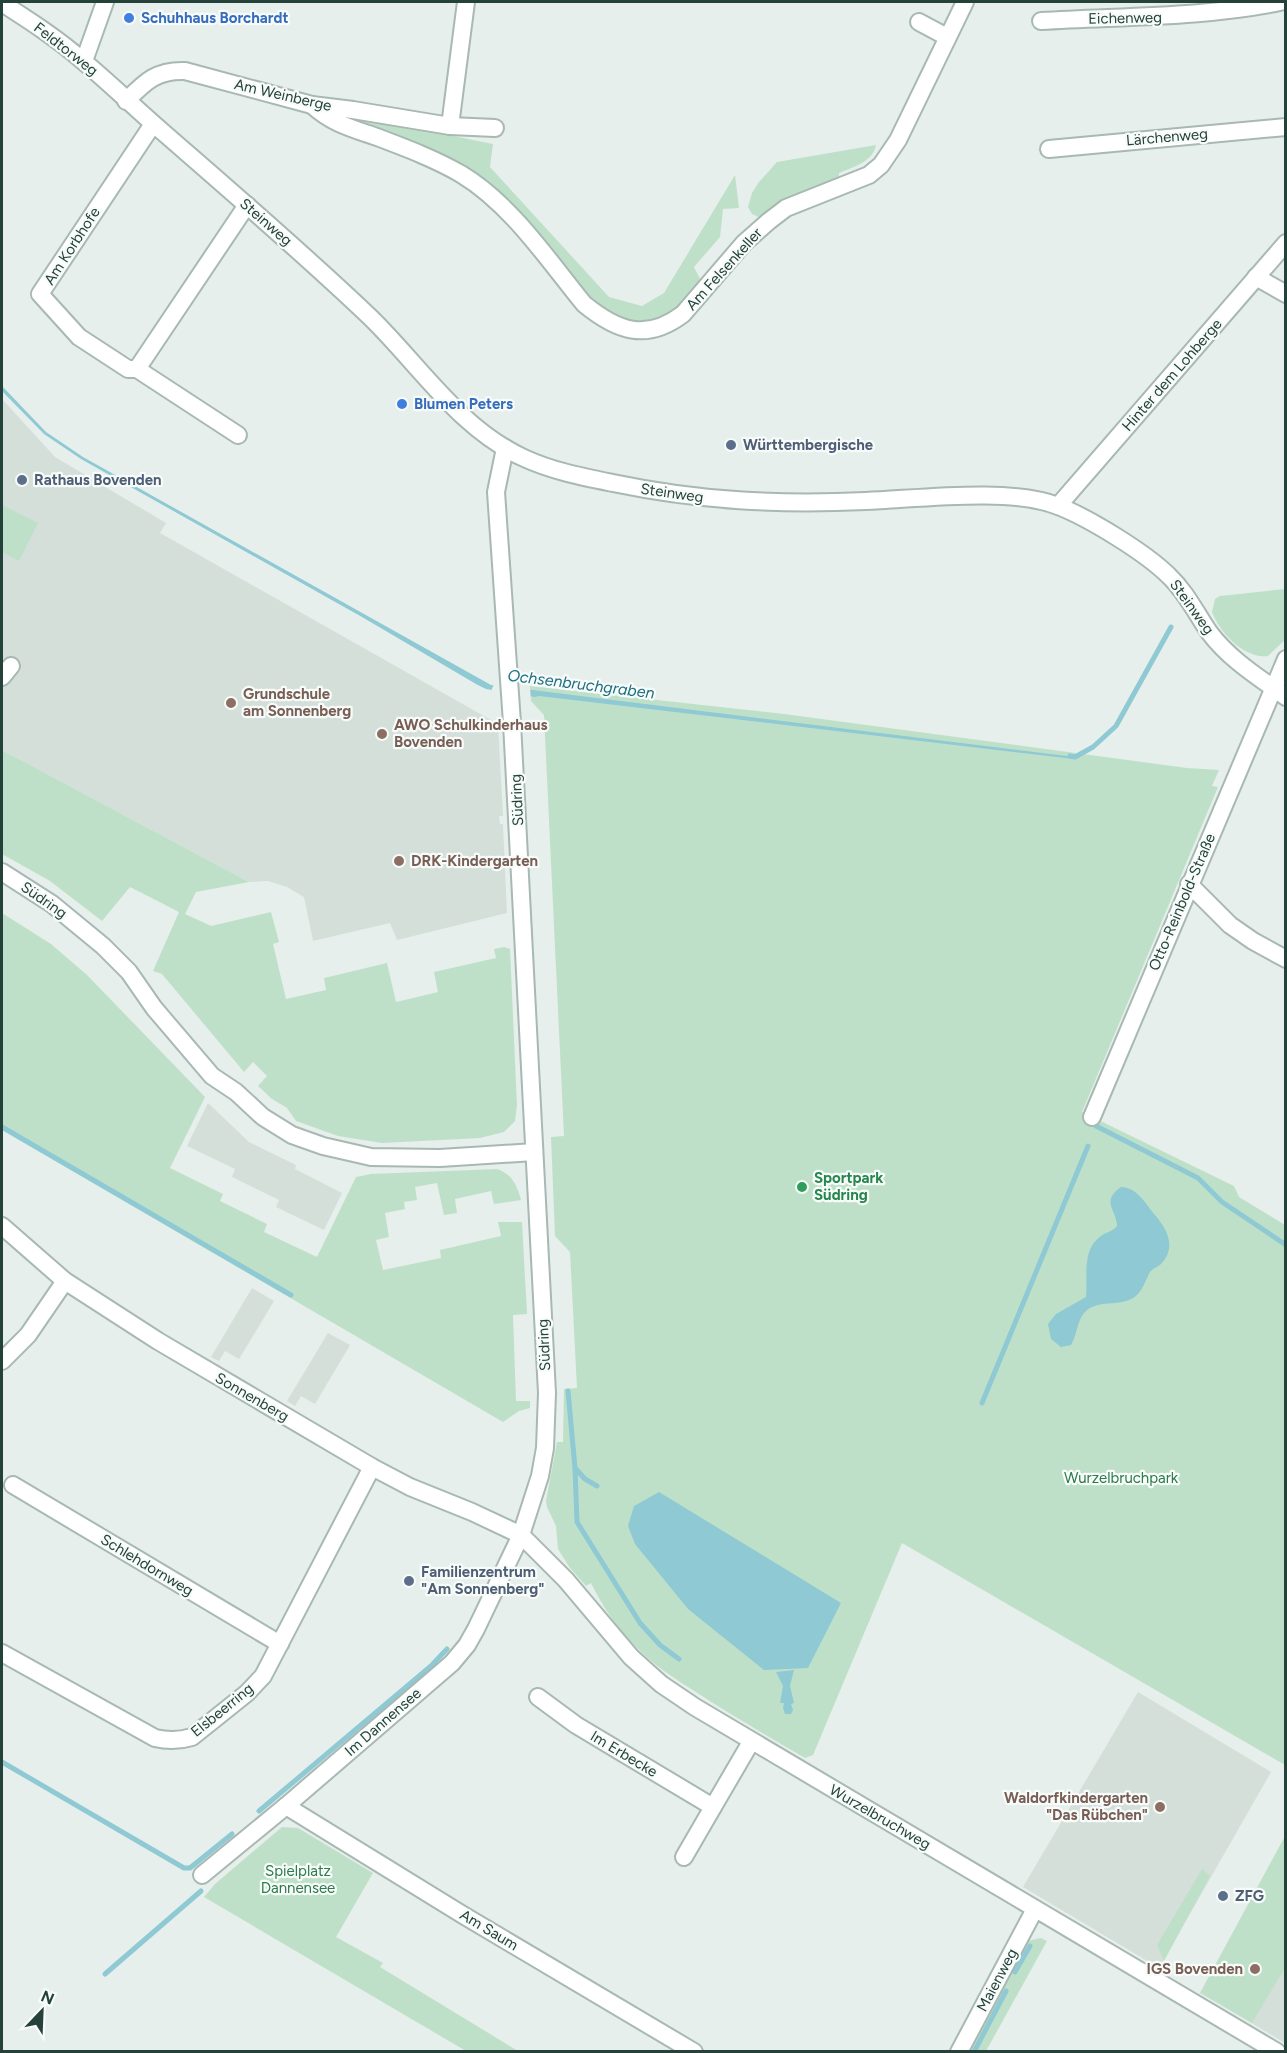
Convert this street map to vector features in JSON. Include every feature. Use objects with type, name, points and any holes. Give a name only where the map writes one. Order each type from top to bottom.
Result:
[{"type":"street","points":[[84,61],[105,2]]},
{"type":"street","points":[[450,126],[466,2]]},
{"type":"street","name":"Am Felsenkeller","points":[[312,105],[327,119],[417,153],[462,175],[504,208],[584,304],[611,323],[624,328],[641,331],[657,329],[683,314],[744,243],[786,208],[869,175],[881,165],[898,140],[965,2]]},
{"type":"street","name":"Eichenweg","points":[[1041,21],[1167,17],[1220,12],[1280,2]]},
{"type":"street","name":"Feldtorweg","points":[[2,3],[40,27],[84,61],[126,100]]},
{"type":"street","points":[[919,22],[947,37]]},
{"type":"street","name":"Am Weinberge","points":[[126,100],[145,82],[160,74],[169,71],[185,71],[312,105],[450,126],[495,128]]},
{"type":"street","name":"Steinweg","points":[[126,100],[322,271],[385,331],[467,421],[485,436],[505,448],[549,468],[579,476],[636,488],[752,503],[805,504],[960,496],[1022,499],[1058,506],[1155,563],[1184,593],[1210,633],[1223,648],[1238,663],[1279,692]]},
{"type":"street","name":"Am Korbhofe","points":[[153,124],[40,294],[79,337],[128,369],[137,369],[238,435]]},
{"type":"street","name":"Lärchenweg","points":[[1049,149],[1286,127]]},
{"type":"street","points":[[137,369],[247,205]]},
{"type":"street","name":"Hinter dem Lohberge","points":[[1058,506],[1286,243]]},
{"type":"street","points":[[1257,277],[1286,294]]},
{"type":"street","name":"Südring","points":[[505,448],[496,492],[511,700],[528,998],[547,1393],[547,1433],[540,1476],[521,1535]]},
{"type":"street","name":"Otto-Reinbold-Straße","points":[[1092,1117],[1190,884],[1279,692],[1286,659]]},
{"type":"street","name":"Südring","points":[[2,872],[52,904],[103,946],[129,972],[154,1008],[212,1076],[236,1092],[263,1117],[285,1131],[323,1146],[371,1157],[440,1158],[534,1152]]},
{"type":"street","points":[[1190,884],[1230,925],[1253,941],[1286,958]]},
{"type":"street","name":"Sonnenberg","points":[[2,1226],[65,1281],[158,1341],[372,1467],[410,1487],[521,1535]]},
{"type":"street","points":[[2,1361],[28,1335],[65,1281]]},
{"type":"street","name":"Elsbeerring","points":[[2,1653],[155,1738],[168,1741],[192,1737],[247,1693],[263,1676],[372,1467]]},
{"type":"street","name":"Schlehdornweg","points":[[13,1485],[280,1644]]},
{"type":"street","name":"Wurzelbruchweg","points":[[521,1535],[566,1580],[613,1638],[646,1672],[686,1701],[1277,2052]]},
{"type":"street","name":"Im Dannensee","points":[[202,1875],[452,1663],[467,1645],[476,1629],[521,1535]]},
{"type":"street","name":"Im Erbecke","points":[[538,1697],[576,1725],[713,1807]]},
{"type":"street","points":[[684,1857],[752,1742]]},
{"type":"street","name":"Am Saum","points":[[286,1806],[694,2052]]},
{"type":"street","name":"Maienweg","points":[[959,2052],[1035,1909]]},
{"type":"shaded area","name":"Grundschule am Sonnenberg","points":[[2,399],[55,457],[166,523],[160,533],[498,724],[503,816],[499,816],[500,824],[503,824],[507,913],[397,940],[390,923],[313,941],[304,897],[287,887],[268,881],[249,882],[2,750]]},
{"type":"shaded area","points":[[208,1103],[249,1142],[296,1165],[295,1169],[342,1193],[324,1230],[276,1207],[279,1200],[232,1177],[235,1169],[187,1146]]},
{"type":"shaded area","points":[[252,1288],[274,1301],[239,1359],[225,1351],[219,1361],[211,1357]]},
{"type":"shaded area","points":[[328,1333],[350,1345],[315,1404],[301,1396],[295,1406],[287,1401]]},
{"type":"shaded area","name":"Waldorfkindergarten \"Das Rübchen\"","points":[[1138,1692],[1271,1772],[1159,1968],[1023,1887]]},
{"type":"shaded area","name":"IGS Bovenden","points":[[1285,1860],[1285,2043],[1210,1998]]},
{"type":"green space","points":[[345,114],[493,144],[490,167],[609,297],[642,306],[664,293],[735,175],[739,208],[723,209],[720,237],[694,267],[701,281],[681,305],[663,318],[641,322],[619,317],[584,294],[508,205],[333,115]]},
{"type":"green space","points":[[876,145],[867,160],[839,173],[839,181],[761,218],[752,214],[748,207],[752,193],[759,182],[777,162]]},
{"type":"green space","points":[[2,505],[38,523],[19,561],[2,552]]},
{"type":"green space","points":[[1285,589],[1285,640],[1268,656],[1250,653],[1234,643],[1221,628],[1212,612],[1215,599],[1220,596]]},
{"type":"green space","name":"Sportpark Südring","points":[[529,686],[784,714],[1187,768],[1219,770],[1212,786],[1218,787],[1082,1112],[1234,1186],[1239,1197],[1285,1225],[1285,1765],[902,1543],[813,1755],[805,1758],[681,1683],[656,1665],[620,1630],[591,1583],[586,1586],[570,1568],[558,1549],[556,1526],[546,1501],[557,1442],[563,1442],[564,1389],[577,1388],[570,1252],[555,1236],[551,1137],[564,1136],[544,715],[531,701]]},
{"type":"green space","points":[[2,750],[249,882],[196,892],[185,914],[211,926],[271,912],[279,942],[273,944],[286,999],[326,990],[324,978],[387,963],[396,1002],[438,992],[434,972],[496,958],[494,949],[504,947],[510,949],[517,1105],[515,1121],[504,1132],[480,1138],[382,1143],[338,1136],[296,1121],[287,1108],[272,1099],[258,1086],[267,1076],[253,1062],[244,1072],[162,974],[153,971],[179,912],[130,887],[102,921],[50,881],[2,854]]},
{"type":"green space","points":[[2,913],[51,944],[87,975],[205,1097],[170,1168],[223,1194],[220,1201],[267,1224],[264,1232],[317,1257],[356,1177],[371,1174],[497,1169],[510,1177],[516,1185],[521,1200],[494,1204],[491,1191],[455,1199],[457,1213],[444,1215],[437,1183],[415,1187],[417,1200],[404,1202],[405,1209],[385,1213],[389,1237],[376,1240],[383,1270],[441,1258],[440,1250],[501,1236],[498,1222],[522,1222],[527,1314],[513,1315],[516,1401],[530,1401],[530,1408],[519,1411],[503,1422],[2,1130]]},
{"type":"green space","name":"Spielplatz Dannensee","points":[[282,1827],[298,1828],[373,1873],[336,1937],[383,1963],[380,1967],[518,2051],[466,2051],[204,1897],[215,1884]]},
{"type":"green space","name":"IGS Bovenden","points":[[1285,1836],[1285,1968],[1252,2023],[1200,1993]]},
{"type":"green space","points":[[1202,1869],[1210,1876],[1164,1961],[1157,1945]]},
{"type":"green space","points":[[1041,1938],[1047,1941],[986,2051],[966,2052],[1027,1941]]},
{"type":"water","points":[[2,386],[46,432],[83,457],[491,685],[1075,757],[1074,759],[535,697],[486,689],[81,459],[44,434],[2,391]]},
{"type":"water","points":[[1121,1187],[1137,1193],[1159,1220],[1168,1238],[1166,1258],[1150,1272],[1142,1288],[1133,1298],[1123,1302],[1095,1306],[1085,1312],[1080,1319],[1071,1345],[1061,1347],[1051,1339],[1048,1324],[1056,1314],[1086,1297],[1090,1249],[1101,1236],[1117,1226],[1111,1202],[1115,1192]]},
{"type":"water","points":[[659,1492],[841,1603],[808,1668],[764,1670],[688,1609],[635,1544],[628,1526],[634,1506]]},
{"type":"water","points":[[794,1670],[790,1686],[794,1703],[791,1704],[793,1710],[791,1714],[785,1714],[784,1703],[780,1703],[783,1686],[776,1672]]},
{"type":"pier","points":[[495,682],[530,687],[531,700],[490,693]]},
{"type":"waterway","name":"Ochsenbruchgraben","points":[[1070,756],[1075,757],[1093,747],[1116,726],[1171,627]]},
{"type":"waterway","points":[[1096,1126],[1198,1178],[1222,1202],[1286,1245]]},
{"type":"waterway","points":[[2,1127],[291,1295]]},
{"type":"waterway","points":[[982,1403],[1088,1146]]},
{"type":"waterway","points":[[568,1391],[575,1468],[585,1479],[597,1486]]},
{"type":"waterway","points":[[575,1468],[577,1522],[640,1623],[660,1645],[679,1659]]},
{"type":"waterway","points":[[259,1811],[431,1666],[447,1649]]},
{"type":"waterway","points":[[2,1762],[184,1868],[190,1868],[232,1834]]},
{"type":"waterway","points":[[105,1974],[201,1891]]},
{"type":"waterway","points":[[1015,1972],[1030,1946]]},
{"type":"waterway","points":[[974,2052],[1006,1991]]},
{"type":"place","name":"Schuhhaus Borchardt","points":[[129,18]]},
{"type":"place","name":"Blumen Peters","points":[[402,404]]},
{"type":"place","name":"Württembergische","points":[[731,445]]},
{"type":"place","name":"Rathaus Bovenden","points":[[22,480]]},
{"type":"place","name":"Grundschule am Sonnenberg","points":[[231,703]]},
{"type":"place","name":"AWO Schulkinderhaus Bovenden","points":[[382,734]]},
{"type":"place","name":"DRK-Kindergarten","points":[[399,861]]},
{"type":"place","name":"Sportpark Südring","points":[[802,1187]]},
{"type":"place","name":"Familienzentrum \"Am Sonnenberg\"","points":[[409,1581]]},
{"type":"place","name":"Waldorfkindergarten \"Das Rübchen\"","points":[[1160,1807]]},
{"type":"place","name":"ZFG","points":[[1223,1896]]},
{"type":"place","name":"IGS Bovenden","points":[[1255,1969]]},
{"type":"park label","name":"Wurzelbruchpark","points":[[1121,1478]]}]
